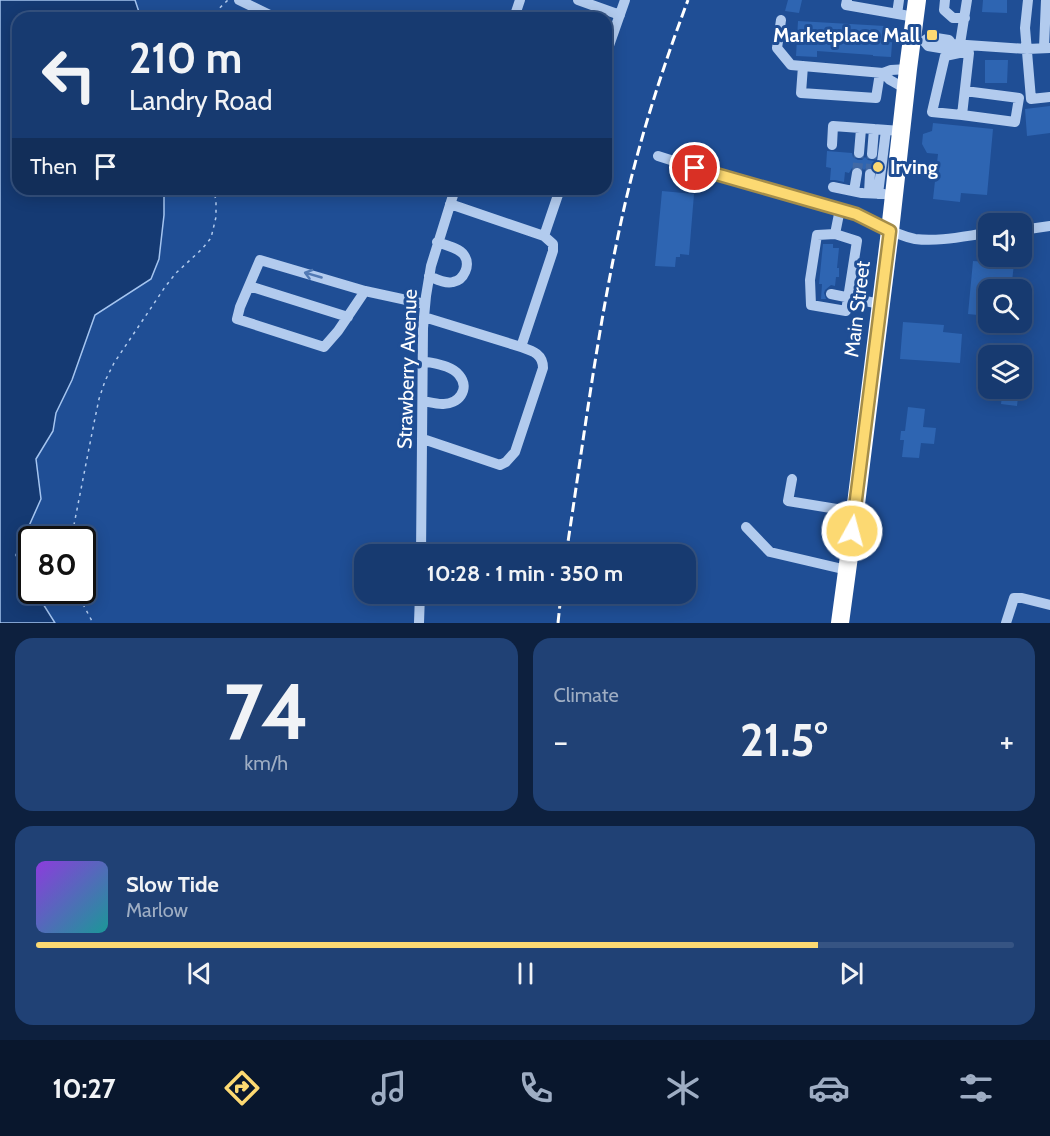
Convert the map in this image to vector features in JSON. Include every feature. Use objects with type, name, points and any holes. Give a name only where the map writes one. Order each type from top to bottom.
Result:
[{"type":"highway","name":"Main Street","points":[[840,623],[890,231],[871,193],[906,89],[908,69],[918,41],[904,11]]},
{"type":"street","points":[[239,0],[262,12]]},
{"type":"street","points":[[578,0],[612,12]]},
{"type":"street","points":[[612,37],[624,0]]},
{"type":"street","points":[[847,0],[846,5],[904,11],[899,0]]},
{"type":"street","points":[[945,0],[944,10],[954,18],[965,18]]},
{"type":"street","points":[[967,0],[957,47],[945,56],[932,112],[1015,122],[1019,98]]},
{"type":"street","points":[[1028,0],[1025,28],[1031,99]]},
{"type":"street","points":[[957,47],[1047,48],[1046,0]]},
{"type":"street","points":[[612,12],[620,15]]},
{"type":"street","points":[[780,20],[777,48],[791,65],[881,73],[908,69]]},
{"type":"street","points":[[918,41],[930,37],[949,40],[969,53],[962,115]]},
{"type":"street","points":[[802,66],[801,93],[876,98],[881,73]]},
{"type":"street","points":[[881,73],[906,89]]},
{"type":"street","points":[[965,91],[1031,99],[1050,97]]},
{"type":"street","points":[[832,145],[834,126],[893,130]]},
{"type":"street","points":[[859,153],[861,129]]},
{"type":"street","points":[[872,154],[874,129]]},
{"type":"street","points":[[658,156],[856,214],[890,231],[913,238],[924,240],[978,234]]},
{"type":"street","points":[[856,173],[871,193]]},
{"type":"street","points":[[856,214],[871,193],[870,174]]},
{"type":"street","points":[[833,187],[871,193]]},
{"type":"street","name":"Strawberry Avenue","points":[[421,544],[425,304],[437,242],[453,195]]},
{"type":"street","points":[[544,236],[558,195]]},
{"type":"street","points":[[450,204],[544,236],[553,244],[553,251],[521,347]]},
{"type":"street","points":[[835,234],[840,209]]},
{"type":"street","points":[[1032,229],[1050,226]]},
{"type":"street","points":[[821,292],[811,304],[846,311],[848,297],[857,241],[835,234],[817,235],[810,280],[821,292],[848,297],[880,304]]},
{"type":"street","points":[[429,276],[452,283],[463,276],[466,270],[467,263],[464,255],[437,242]]},
{"type":"street","points":[[365,291],[338,331],[324,347],[237,320],[260,260],[365,291],[425,304]]},
{"type":"street","points":[[249,286],[348,317]]},
{"type":"street","points":[[423,438],[500,465],[506,462],[515,452],[543,368],[543,361],[535,352],[424,317]]},
{"type":"street","points":[[423,361],[453,370],[459,375],[464,389],[460,398],[453,403],[423,401]]},
{"type":"street","points":[[792,479],[788,501],[855,512]]},
{"type":"street","points":[[747,527],[770,552],[847,570]]},
{"type":"street","points":[[1006,623],[1014,598],[1050,605]]},
{"type":"street","points":[[419,623],[420,604]]},
{"type":"path","points":[[215,12],[228,0]]},
{"type":"path","points":[[74,526],[94,423],[105,381],[114,363],[165,287],[211,238],[216,217],[215,195]]},
{"type":"path","points":[[83,604],[93,623]]},
{"type":"water","points":[[0,0],[135,0],[139,12],[12,12],[12,195],[164,195],[159,259],[151,279],[95,315],[72,380],[56,413],[53,431],[36,459],[41,499],[29,526],[18,526],[16,555],[18,560],[18,604],[43,604],[55,623],[0,623]]},
{"type":"building","points":[[788,0],[802,0],[799,13],[785,11]]},
{"type":"building","points":[[983,0],[1007,0],[1007,13],[982,12]]},
{"type":"building","points":[[798,21],[885,26],[884,30],[893,30],[891,57],[817,51],[817,57],[796,56]]},
{"type":"building","points":[[985,60],[1008,60],[1007,83],[985,83]]},
{"type":"building","points":[[1050,106],[1050,133],[1027,136],[1025,109]]},
{"type":"building","points":[[933,123],[993,129],[987,195],[961,193],[960,202],[933,199],[938,154],[927,153],[922,144],[923,134],[932,131]]},
{"type":"building","points":[[827,151],[852,153],[853,157],[858,160],[865,157],[875,161],[874,168],[867,167],[864,170],[855,166],[849,173],[845,172],[844,182],[830,180],[831,168],[826,167]]},
{"type":"building","points":[[662,191],[694,194],[689,255],[680,254],[680,257],[676,257],[675,267],[655,266]]},
{"type":"building","points":[[823,244],[833,244],[833,248],[839,248],[837,268],[839,268],[839,277],[836,277],[835,286],[831,285],[825,290],[826,299],[821,299],[822,284],[819,284]]},
{"type":"building","points":[[973,261],[978,261],[978,267],[1014,267],[1012,279],[978,279],[978,315],[968,314]]},
{"type":"building","points":[[903,322],[944,325],[943,332],[962,334],[960,363],[900,359]]},
{"type":"building","points":[[1002,399],[1018,399],[1017,406],[1001,404]]},
{"type":"building","points":[[908,407],[925,409],[923,427],[936,428],[934,444],[921,443],[919,458],[902,457],[904,440],[900,440],[901,431],[905,431]]},
{"type":"tunnel","points":[[857,173],[859,153]]},
{"type":"tunnel","points":[[870,174],[872,154]]},
{"type":"railway","points":[[568,544],[598,346],[621,222],[650,110],[688,0]]},
{"type":"railway","points":[[558,623],[560,604]]},
{"type":"place","name":"Marketplace Mall","points":[[932,35]]},
{"type":"place","name":"Irving","points":[[878,167]]},
{"type":"route","points":[[695,168],[856,214],[890,231],[852,531]]}]
